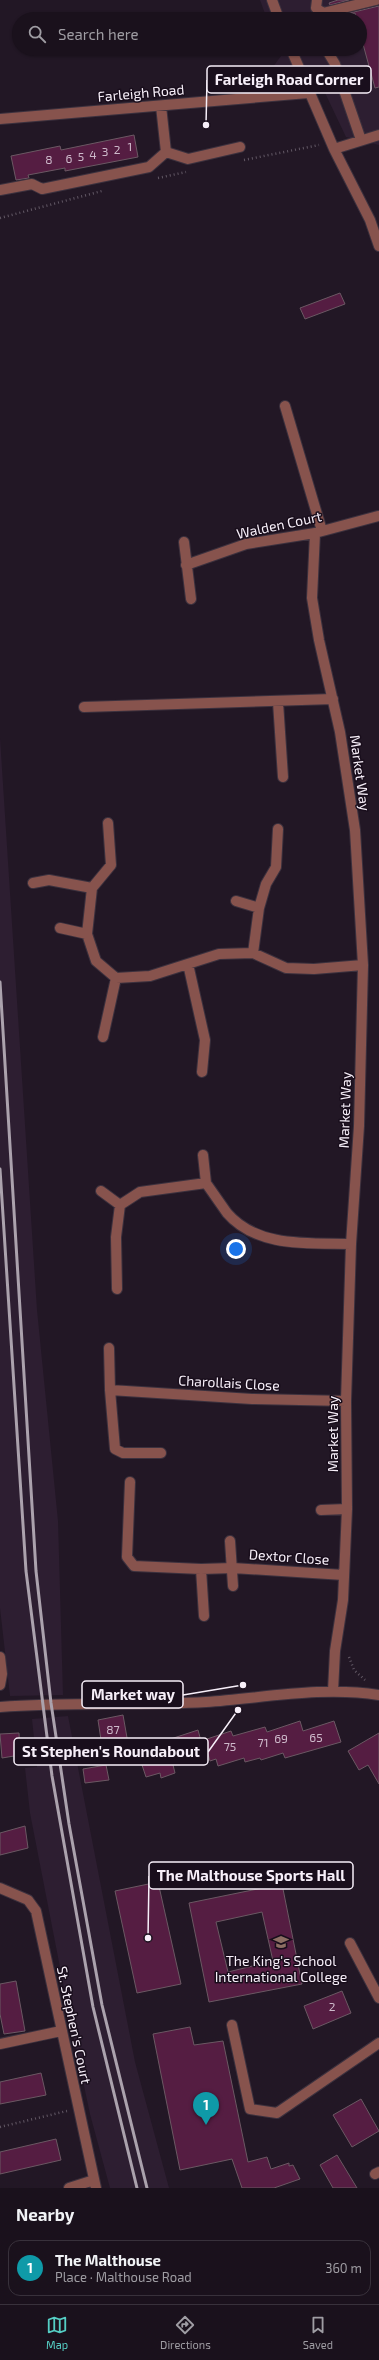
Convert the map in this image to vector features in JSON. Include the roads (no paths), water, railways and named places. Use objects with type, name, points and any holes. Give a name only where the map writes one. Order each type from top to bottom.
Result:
[{"type":"street","points":[[272,0],[276,12]]},
{"type":"street","points":[[317,0],[316,8],[321,12]]},
{"type":"street","points":[[326,12],[376,0]]},
{"type":"street","points":[[295,56],[308,93],[334,149],[370,220],[379,246]]},
{"type":"street","points":[[330,56],[335,64],[361,140]]},
{"type":"street","name":"Farleigh Road","points":[[0,119],[308,93]]},
{"type":"street","points":[[161,106],[166,152]]},
{"type":"street","points":[[334,149],[379,134]]},
{"type":"street","points":[[166,152],[188,159],[240,147]]},
{"type":"street","points":[[0,190],[32,184],[42,189],[149,167],[166,152]]},
{"type":"street","name":"Market Way","points":[[285,406],[319,532],[312,598],[340,732],[355,830],[363,965],[360,1126],[350,1244],[346,1401],[347,1509],[343,1600],[335,1650],[333,1691]]},
{"type":"street","name":"Walden Court","points":[[186,565],[246,544],[319,532],[377,518]]},
{"type":"street","points":[[184,542],[191,599]]},
{"type":"street","points":[[84,707],[278,702],[333,699]]},
{"type":"street","points":[[278,702],[283,777]]},
{"type":"street","points":[[108,822],[111,865],[92,888],[87,934],[96,961],[116,978],[150,976],[219,954],[253,953],[286,968],[314,970],[363,965]]},
{"type":"street","points":[[253,953],[259,908],[266,884],[276,867],[278,829]]},
{"type":"street","points":[[33,883],[49,880],[92,888]]},
{"type":"street","points":[[236,901],[259,908]]},
{"type":"street","points":[[60,928],[87,934]]},
{"type":"street","points":[[188,964],[205,1040],[202,1072]]},
{"type":"street","points":[[103,1037],[116,978]]},
{"type":"street","points":[[203,1155],[206,1183],[228,1214],[250,1231],[282,1242],[350,1244]]},
{"type":"street","points":[[117,1289],[116,1237],[120,1205],[140,1192],[206,1183]]},
{"type":"street","points":[[102,1191],[120,1205]]},
{"type":"street","points":[[109,1348],[110,1390],[115,1449],[123,1453],[161,1453]]},
{"type":"street","name":"Charollais Close","points":[[110,1390],[252,1399],[346,1401]]},
{"type":"street","name":"Dextor Close","points":[[130,1482],[127,1557],[134,1566],[202,1569],[233,1568],[344,1575]]},
{"type":"street","points":[[321,1510],[347,1509]]},
{"type":"street","name":"Dextor Close","points":[[230,1541],[233,1586]]},
{"type":"street","points":[[202,1569],[204,1616]]},
{"type":"street","points":[[0,1657],[2,1674],[0,1684]]},
{"type":"street","points":[[0,1707],[51,1704],[207,1702],[333,1691],[379,1695]]},
{"type":"street","name":"St. Stephen's Court","points":[[0,1888],[28,1900],[36,1911],[95,2184]]},
{"type":"street","points":[[350,1943],[379,1998]]},
{"type":"street","points":[[232,2025],[250,2109],[277,2113],[379,2043]]},
{"type":"street","points":[[0,2044],[61,2031]]},
{"type":"street","points":[[69,2188],[95,2184]]},
{"type":"railway","points":[[0,982],[36,1571],[51,1703],[69,1824],[102,2005],[147,2188]]},
{"type":"railway","points":[[0,1169],[26,1571],[52,1776],[93,2007],[137,2188]]},
{"type":"place","name":"Farleigh Road Corner","points":[[206,125]]},
{"type":"place","name":"Market way","points":[[243,1685]]},
{"type":"place","name":"St Stephen's Roundabout","points":[[238,1710]]},
{"type":"place","name":"The Malthouse Sports Hall","points":[[148,1938]]},
{"type":"place","name":"The King's School International College","points":[[281,1942]]},
{"type":"place","name":"The Malthouse","points":[[206,2125]]}]
